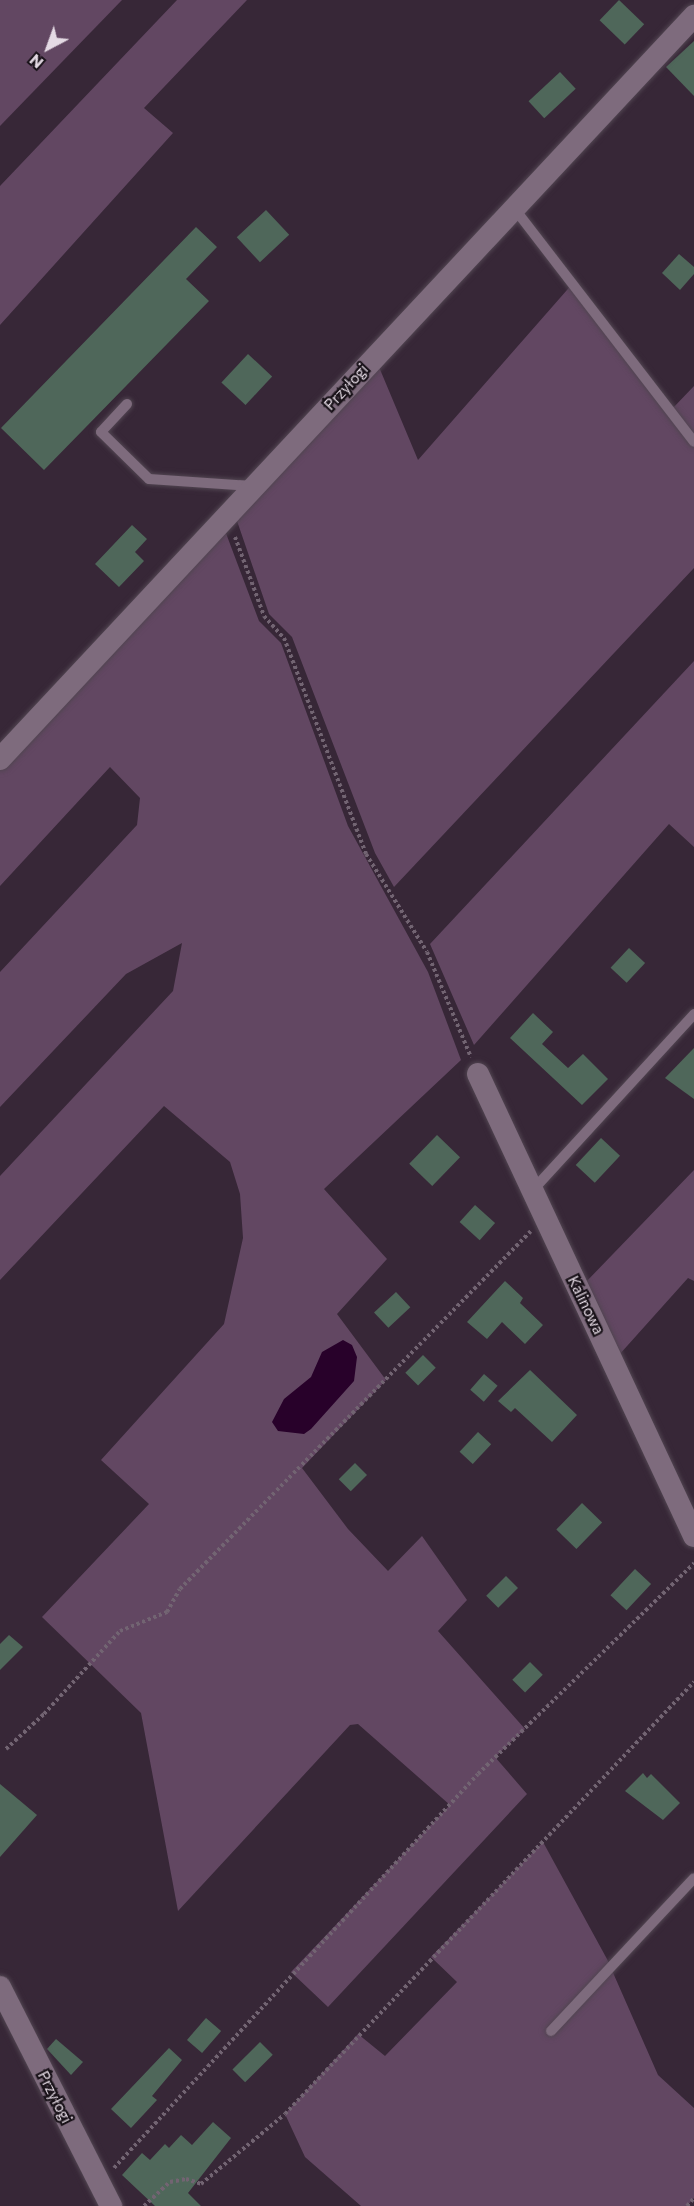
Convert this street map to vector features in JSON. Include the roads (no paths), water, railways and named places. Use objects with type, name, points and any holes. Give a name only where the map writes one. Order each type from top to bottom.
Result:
[{"type":"street","name":"Przyłogi","points":[[0,759],[694,16]]},
{"type":"street","name":"Kalinowa","points":[[478,1074],[543,1218],[694,1536]]},
{"type":"street","name":"Przyłogi","points":[[0,1987],[111,2206]]},
{"type":"lane","points":[[514,208],[694,442]]},
{"type":"lane","points":[[127,404],[101,432],[149,479],[253,486]]},
{"type":"lane","points":[[532,1192],[694,1014]]},
{"type":"lane","points":[[551,2031],[694,1878]]}]
